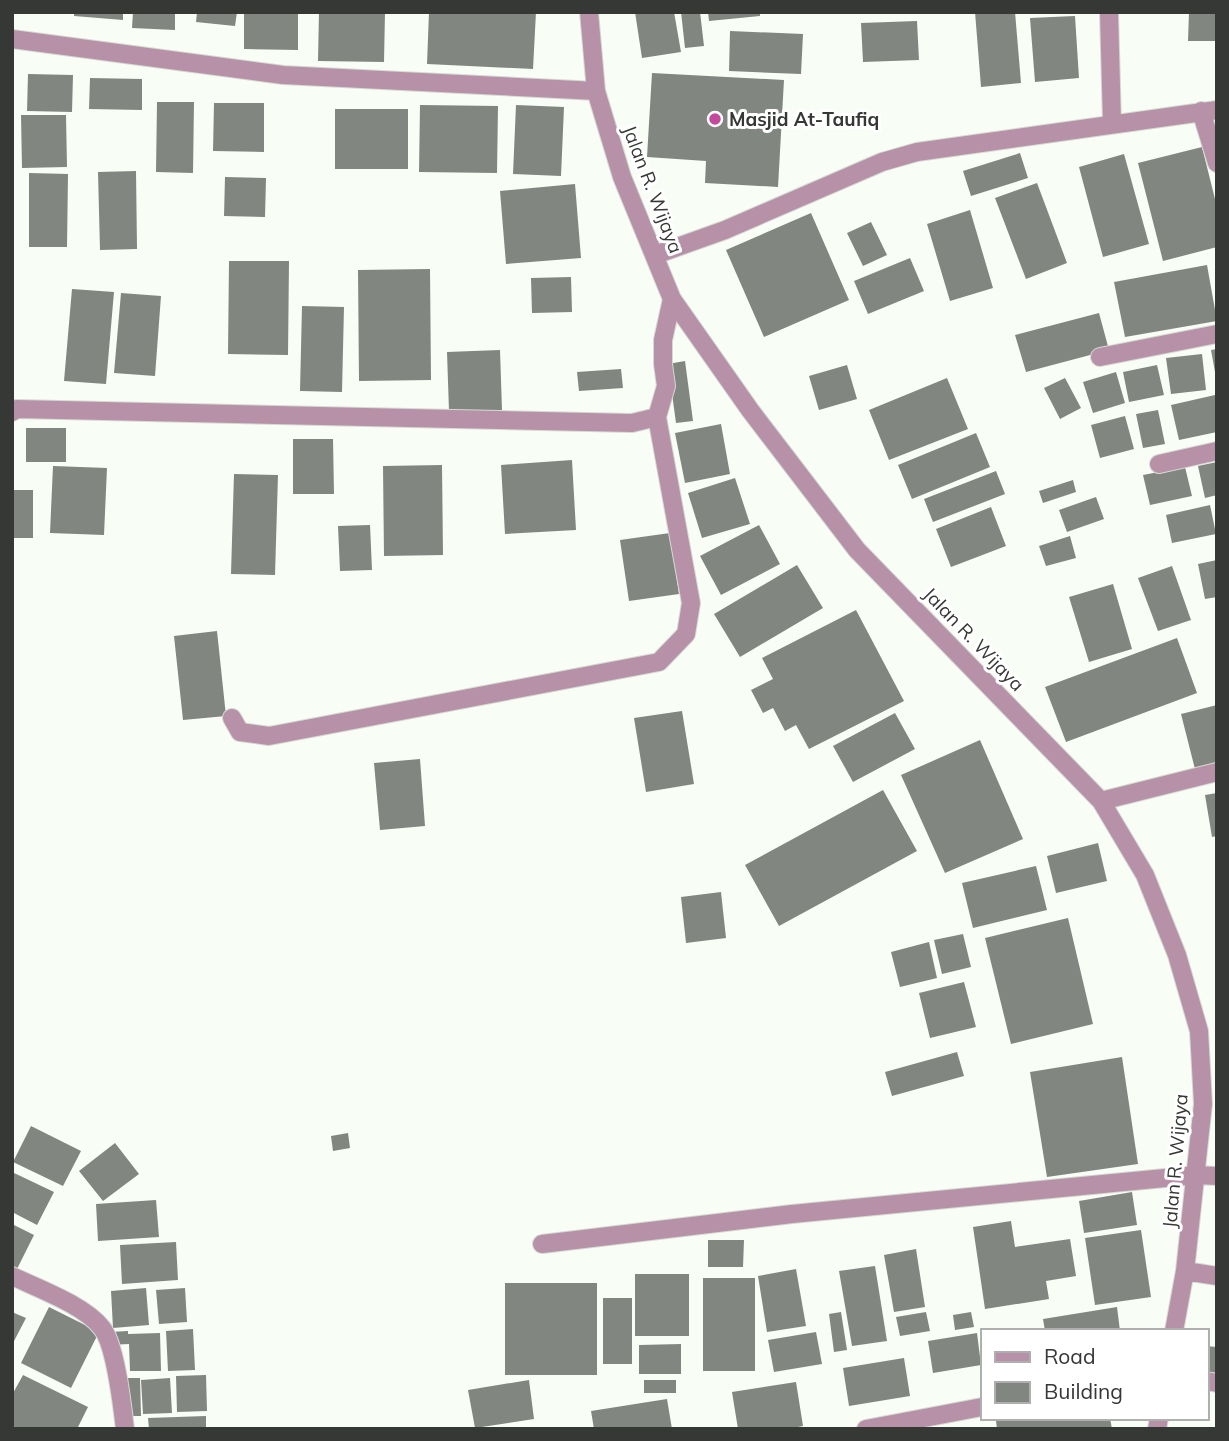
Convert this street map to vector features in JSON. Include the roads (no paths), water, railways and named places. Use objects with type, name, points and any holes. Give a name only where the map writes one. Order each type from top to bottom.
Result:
[{"type":"street","name":"Jalan R. Wijaya","points":[[589,12],[596,91],[622,177],[672,299],[750,410],[857,550],[1101,801],[1145,875],[1177,955],[1199,1031],[1210,1103],[1196,1175],[1185,1271],[1174,1329]]},
{"type":"street","points":[[1109,12],[1112,124]]},
{"type":"street","points":[[12,39],[284,75],[596,91]]},
{"type":"street","points":[[655,255],[724,230],[882,162],[917,152],[1209,111],[1217,163]]},
{"type":"street","points":[[232,718],[240,732],[269,736],[659,662],[686,634],[691,603],[657,417],[666,386],[663,340],[672,299]]},
{"type":"street","points":[[1100,357],[1217,334]]},
{"type":"street","points":[[12,412],[17,409],[632,423],[657,417]]},
{"type":"street","points":[[1159,464],[1217,450]]},
{"type":"street","points":[[1101,801],[1217,772]]},
{"type":"street","points":[[542,1244],[792,1214],[1196,1175],[1217,1176]]},
{"type":"street","points":[[1185,1271],[1217,1276]]},
{"type":"street","points":[[12,1276],[84,1312],[104,1331],[119,1388],[125,1429]]},
{"type":"street","points":[[866,1429],[981,1407]]},
{"type":"place","name":"Masjid At-Taufiq","points":[[715,119]]}]
